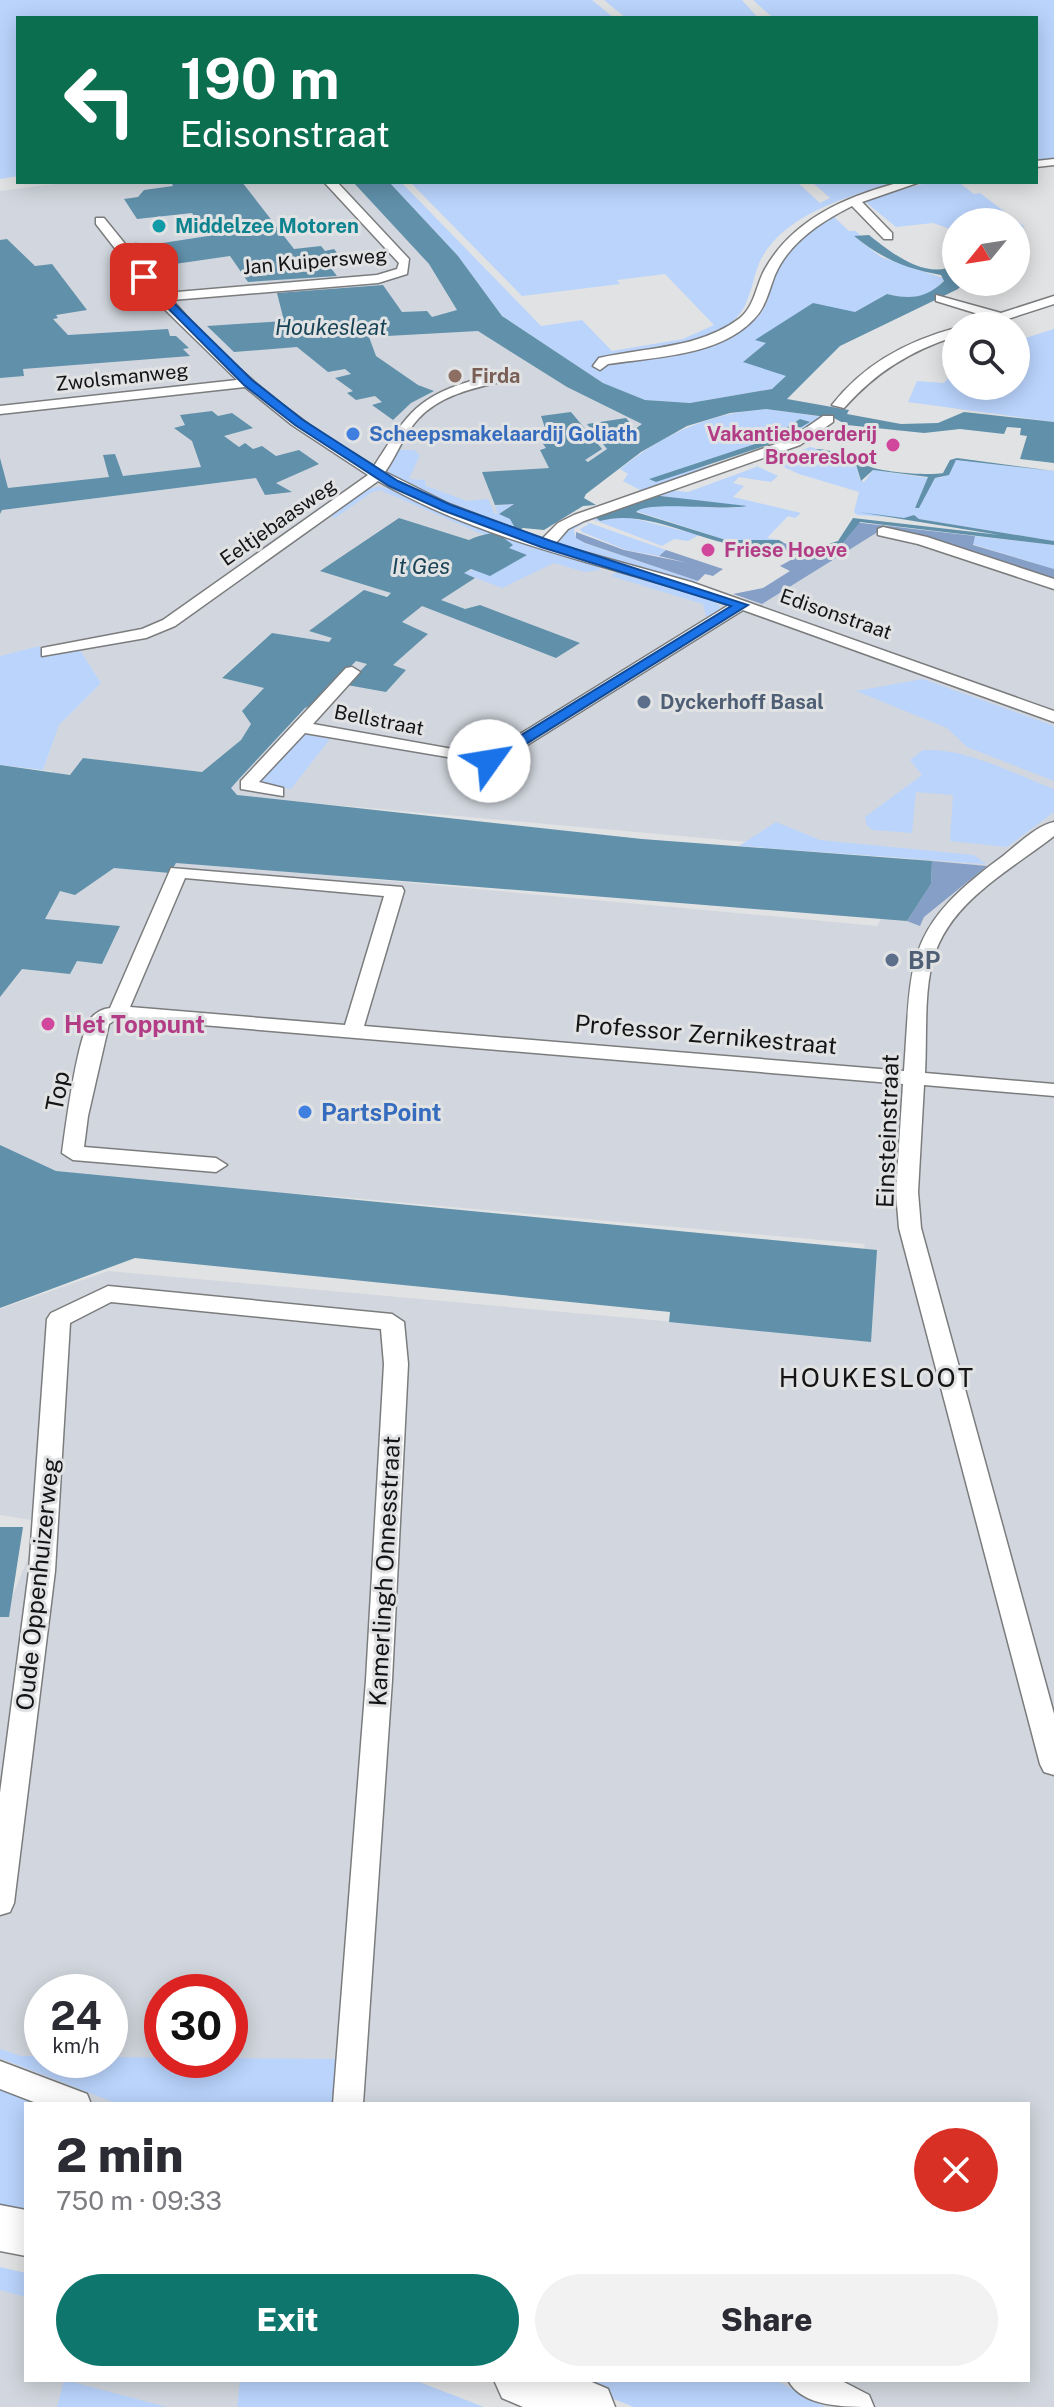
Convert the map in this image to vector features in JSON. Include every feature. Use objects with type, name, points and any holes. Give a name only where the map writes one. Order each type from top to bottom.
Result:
[{"type":"main road","points":[[0,2228],[24,2233]]},
{"type":"main road","points":[[525,2382],[589,2407]]},
{"type":"street","name":"Jan Kuipersweg","points":[[160,297],[378,279],[403,271],[405,262],[332,184]]},
{"type":"street","points":[[600,366],[604,361],[717,338],[747,320],[787,245],[807,226],[854,201],[908,184]]},
{"type":"street","points":[[854,201],[888,236]]},
{"type":"street","name":"Edisonstraat","points":[[100,221],[160,297],[248,383],[377,475],[446,508],[546,544],[741,605],[1054,717]]},
{"type":"street","points":[[941,298],[985,312]]},
{"type":"street","points":[[1017,312],[1054,300]]},
{"type":"street","points":[[839,405],[874,367],[942,336]]},
{"type":"street","name":"Eeltjebaasweg","points":[[48,652],[159,629],[377,475],[407,423],[423,408],[461,389],[499,378]]},
{"type":"street","name":"Zwolsmanweg","points":[[0,410],[248,383]]},
{"type":"street","points":[[546,544],[563,526],[579,518],[795,442],[828,419]]},
{"type":"street","points":[[883,532],[913,537],[1054,584]]},
{"type":"street","name":"Bellstraat","points":[[299,727],[489,761],[741,605]]},
{"type":"street","name":"Bellstraat","points":[[277,792],[247,785],[352,672]]},
{"type":"street","name":"Einsteinstraat","points":[[1054,827],[959,902],[938,927],[921,968],[907,1192],[910,1228],[1054,1764]]},
{"type":"street","name":"Top","points":[[216,1165],[73,1153],[95,1034],[102,1017],[118,1012],[178,872],[395,891],[353,1031]]},
{"type":"street","name":"Professor Zernikestraat","points":[[118,1012],[1054,1090]]},
{"type":"street","name":"Oude Oppenhuizerweg","points":[[0,1903],[42,1571],[59,1319],[108,1294]]},
{"type":"street","name":"Kamerlingh Onnesstraat","points":[[108,1294],[392,1322],[396,1364],[380,1664],[348,2102]]},
{"type":"street","points":[[0,2075],[71,2102]]},
{"type":"street","points":[[809,2382],[857,2407]]},
{"type":"shaded area","points":[[0,0],[592,0],[612,16],[16,16],[16,176],[0,179]]},
{"type":"shaded area","points":[[604,0],[742,0],[756,16],[624,16]]},
{"type":"shaded area","points":[[753,0],[1054,0],[1054,158],[1038,160],[1038,16],[771,16]]},
{"type":"shaded area","points":[[56,184],[355,184],[429,264],[458,310],[553,378],[643,424],[635,429],[587,424],[607,449],[588,462],[584,460],[601,449],[541,417],[545,428],[533,430],[547,449],[541,449],[549,468],[482,472],[515,505],[514,525],[495,535],[482,534],[470,540],[399,518],[321,570],[392,593],[310,631],[333,638],[329,642],[272,633],[222,677],[265,688],[242,711],[251,724],[241,740],[202,772],[83,758],[71,775],[52,774],[52,771],[43,770],[59,725],[101,683],[80,650],[45,657],[39,646],[0,656],[0,191]]},
{"type":"shaded area","points":[[391,184],[403,184],[541,326],[582,320],[612,351],[683,339],[714,325],[665,274],[617,280],[620,284],[522,296],[412,184],[799,184],[820,203],[830,198],[814,184],[889,184],[820,208],[786,230],[761,259],[740,313],[721,330],[688,344],[596,359],[605,366],[691,351],[734,335],[751,324],[765,306],[774,275],[785,256],[798,241],[832,215],[849,231],[856,231],[861,236],[855,237],[881,257],[942,278],[939,286],[926,294],[904,297],[887,294],[855,312],[757,340],[767,343],[744,361],[787,376],[772,389],[690,403],[645,400],[603,383],[502,316],[458,256]]},
{"type":"shaded area","points":[[923,184],[961,184],[1000,208],[942,208],[942,226],[933,223],[896,227],[863,200]]},
{"type":"shaded area","points":[[1054,329],[1054,422],[908,402],[917,381],[942,383],[942,400],[1030,400],[1030,337]]},
{"type":"shaded area","points":[[766,409],[823,417],[787,443],[738,463],[642,491],[623,481],[628,474],[620,469],[653,445],[688,427],[745,411]],"holes":[[[800,419],[790,436],[763,450],[650,479],[767,440]]]},
{"type":"shaded area","points":[[810,447],[855,461],[860,480],[864,482],[873,470],[928,478],[915,508],[919,507],[935,478],[943,477],[956,460],[1054,471],[1054,541],[919,519],[914,515],[906,518],[857,515],[854,512],[859,492],[799,474],[773,462]]},
{"type":"shaded area","points":[[397,450],[414,450],[420,455],[409,479],[425,480],[426,486],[467,501],[488,499],[495,514],[498,513],[495,506],[513,504],[499,514],[511,519],[514,525],[510,527],[449,505],[387,476]]},
{"type":"shaded area","points":[[748,462],[754,465],[750,464],[673,488]]},
{"type":"shaded area","points":[[758,466],[778,476],[771,482],[739,477],[733,483],[744,486],[733,497],[801,513],[795,518],[788,516],[767,538],[779,540],[726,540],[636,511],[659,505],[746,506],[714,505],[658,495],[595,518],[600,521],[620,515],[699,535],[688,541],[674,539],[662,546],[589,518],[668,490],[688,492]]},
{"type":"shaded area","points":[[392,488],[502,532],[482,534],[380,490],[372,492],[335,518],[332,516],[365,490]]},
{"type":"shaded area","points":[[581,520],[666,550],[659,556],[626,550],[582,532],[580,529],[589,524],[586,522],[574,529],[575,535],[584,543],[698,581],[693,584],[558,544],[568,527]]},
{"type":"shaded area","points":[[881,521],[1054,570],[1054,2407],[726,2407],[674,2382],[1030,2382],[1030,2102],[24,2102],[0,2175],[0,1609],[7,1609],[43,1522],[0,1515],[0,1309],[108,1271],[843,1337],[865,1244],[341,1197],[49,1178],[0,1157],[0,894],[109,855],[877,926],[915,857],[223,795],[361,648],[458,571],[499,553],[595,567],[730,607],[824,559]]},
{"type":"shaded area","points":[[853,522],[975,536],[973,545],[1054,569],[1054,581],[881,530],[762,604],[733,594],[763,588],[790,571],[780,566],[798,556],[778,546],[783,543],[810,548],[811,551],[833,547],[847,537]]},
{"type":"shaded area","points":[[576,532],[624,550],[688,563],[659,556],[666,550],[723,569],[713,576],[705,574],[698,581],[585,543],[576,538]]},
{"type":"shaded area","points":[[510,535],[597,565],[600,570],[585,572],[554,563],[502,588],[463,573],[526,555],[508,548],[504,539]]},
{"type":"shaded area","points":[[975,536],[1054,545],[1054,569],[972,544]]},
{"type":"shaded area","points":[[617,571],[712,598],[720,607],[719,612],[711,618],[706,616],[703,604],[611,576]]},
{"type":"shaded area","points":[[39,646],[46,657],[80,650],[101,683],[59,725],[43,770],[0,765],[0,656]]},
{"type":"shaded area","points":[[923,679],[1054,726],[1054,781],[967,747],[947,728],[856,691]]},
{"type":"shaded area","points":[[302,734],[330,739],[291,789],[255,783]]},
{"type":"shaded area","points":[[923,750],[957,753],[1054,789],[1054,812],[1007,847],[950,841],[953,795],[916,792],[912,833],[873,830],[867,826],[865,817],[922,775],[910,760]]},
{"type":"shaded area","points":[[776,822],[820,840],[974,855],[986,864],[739,846]]},
{"type":"shaded area","points":[[932,861],[987,866],[924,917],[920,926],[907,921],[931,884]]},
{"type":"shaded area","points":[[0,2049],[24,2056],[24,2067],[0,2058]]},
{"type":"shaded area","points":[[128,2057],[144,2057],[144,2078],[248,2078],[248,2058],[336,2059],[333,2102],[113,2102],[51,2078],[128,2078]]},
{"type":"shaded area","points":[[0,2089],[43,2102],[24,2102],[24,2214],[0,2209]]},
{"type":"shaded area","points":[[0,2267],[24,2273],[24,2296],[0,2290]]},
{"type":"shaded area","points":[[0,2285],[24,2290],[24,2382],[360,2382],[441,2407],[0,2407]]},
{"type":"shaded area","points":[[63,2382],[73,2382],[167,2407],[57,2407]]},
{"type":"shaded area","points":[[240,2382],[419,2382],[484,2407],[237,2407]]},
{"type":"shaded area","points":[[570,2382],[779,2382],[825,2407],[634,2407]]},
{"type":"water","name":"Houkesleat","points":[[244,184],[294,249],[321,246],[325,251],[334,249],[343,260],[327,263],[337,276],[248,282],[230,256],[154,267],[135,242],[143,246],[208,236],[192,213],[137,219],[124,199],[138,197],[144,190]]},
{"type":"water","name":"It Ges","points":[[355,184],[391,184],[458,256],[502,316],[603,383],[645,400],[690,403],[772,389],[786,376],[743,362],[766,343],[755,340],[813,303],[855,312],[887,294],[918,296],[942,283],[944,296],[840,346],[787,399],[849,410],[847,414],[901,424],[938,423],[964,412],[1054,422],[1054,463],[1020,459],[1027,436],[1020,435],[1021,428],[1007,427],[1004,434],[960,429],[924,433],[847,425],[834,418],[766,409],[730,413],[687,426],[641,452],[586,494],[584,498],[596,505],[583,506],[544,530],[523,528],[504,538],[513,545],[509,548],[527,555],[490,576],[471,569],[464,573],[475,578],[441,600],[465,609],[480,605],[580,643],[556,658],[422,606],[402,622],[428,634],[393,665],[406,670],[386,692],[347,685],[367,664],[356,661],[314,704],[305,708],[231,788],[237,795],[642,839],[932,861],[931,884],[907,921],[176,863],[170,873],[114,868],[75,895],[60,891],[45,919],[120,926],[102,964],[77,961],[70,974],[22,969],[0,997],[0,765],[70,775],[83,758],[202,772],[241,740],[251,724],[242,711],[264,688],[222,678],[272,633],[329,642],[332,638],[309,631],[364,590],[387,597],[391,593],[320,571],[399,518],[469,540],[514,526],[510,519],[499,514],[514,504],[495,505],[482,472],[549,468],[540,450],[546,448],[533,430],[545,428],[541,416],[571,412],[602,449],[585,460],[588,462],[607,449],[587,424],[626,418],[635,429],[642,424],[567,387],[478,331],[369,337],[376,356],[418,385],[434,391],[411,403],[393,420],[372,405],[382,402],[375,396],[356,400],[347,393],[353,391],[335,378],[351,374],[345,369],[328,372],[297,347],[234,352],[207,326],[284,321],[277,293],[383,285],[402,312],[427,311],[432,317],[457,310],[429,264]]},
{"type":"water","points":[[869,235],[910,263],[942,269],[942,277],[905,266],[874,251],[854,236]]},
{"type":"water","points":[[7,239],[35,266],[52,264],[87,310],[56,315],[58,318],[53,319],[68,335],[168,329],[170,336],[176,336],[189,348],[183,349],[190,356],[23,369],[24,376],[0,378],[0,240]]},
{"type":"water","points":[[212,411],[218,416],[232,413],[253,428],[224,436],[239,447],[245,443],[253,449],[262,446],[276,456],[299,450],[319,464],[276,483],[292,492],[265,495],[256,478],[2,510],[0,514],[0,458],[8,488],[109,477],[103,455],[115,454],[123,476],[201,467],[192,441],[174,428],[185,425],[180,415]]},
{"type":"water","points":[[800,419],[810,422],[774,443],[656,482],[649,479],[767,440]]},
{"type":"water","points":[[815,449],[836,453],[875,468],[905,473],[943,473],[950,460],[957,458],[1054,471],[956,460],[949,475],[935,478],[919,508],[915,508],[928,477],[873,470],[861,481],[855,461]]},
{"type":"water","points":[[652,495],[747,506],[669,506],[636,512],[726,540],[779,540],[784,543],[762,547],[740,546],[645,520],[622,518],[600,521],[595,517]]},
{"type":"water","points":[[858,512],[904,518],[914,515],[919,519],[1054,541],[1054,545],[860,522],[840,546],[809,550],[838,541],[853,518],[1000,535]]},
{"type":"water","points":[[0,1145],[56,1171],[877,1250],[871,1342],[669,1322],[670,1312],[135,1258],[0,1308]]},
{"type":"water","points":[[0,1527],[23,1527],[9,1617],[0,1617]]},
{"type":"place","name":"Middelzee Motoren","points":[[159,226]]},
{"type":"place","name":"Firda","points":[[455,376]]},
{"type":"place","name":"Scheepsmakelaardij Goliath","points":[[353,434]]},
{"type":"place","name":"Vakantieboerderij Broeresloot","points":[[893,445]]},
{"type":"place","name":"Friese Hoeve","points":[[708,550]]},
{"type":"place","name":"Dyckerhoff Basal","points":[[644,702]]},
{"type":"place","name":"BP","points":[[892,960]]},
{"type":"place","name":"Het Toppunt","points":[[48,1024]]},
{"type":"place","name":"PartsPoint","points":[[305,1112]]},
{"type":"district","name":"HOUKESLOOT","points":[[877,1377]]},
{"type":"route","points":[[144,277],[201,339],[248,383],[346,455],[393,484],[446,508],[546,544],[596,561],[681,583],[741,605],[489,761]]}]
